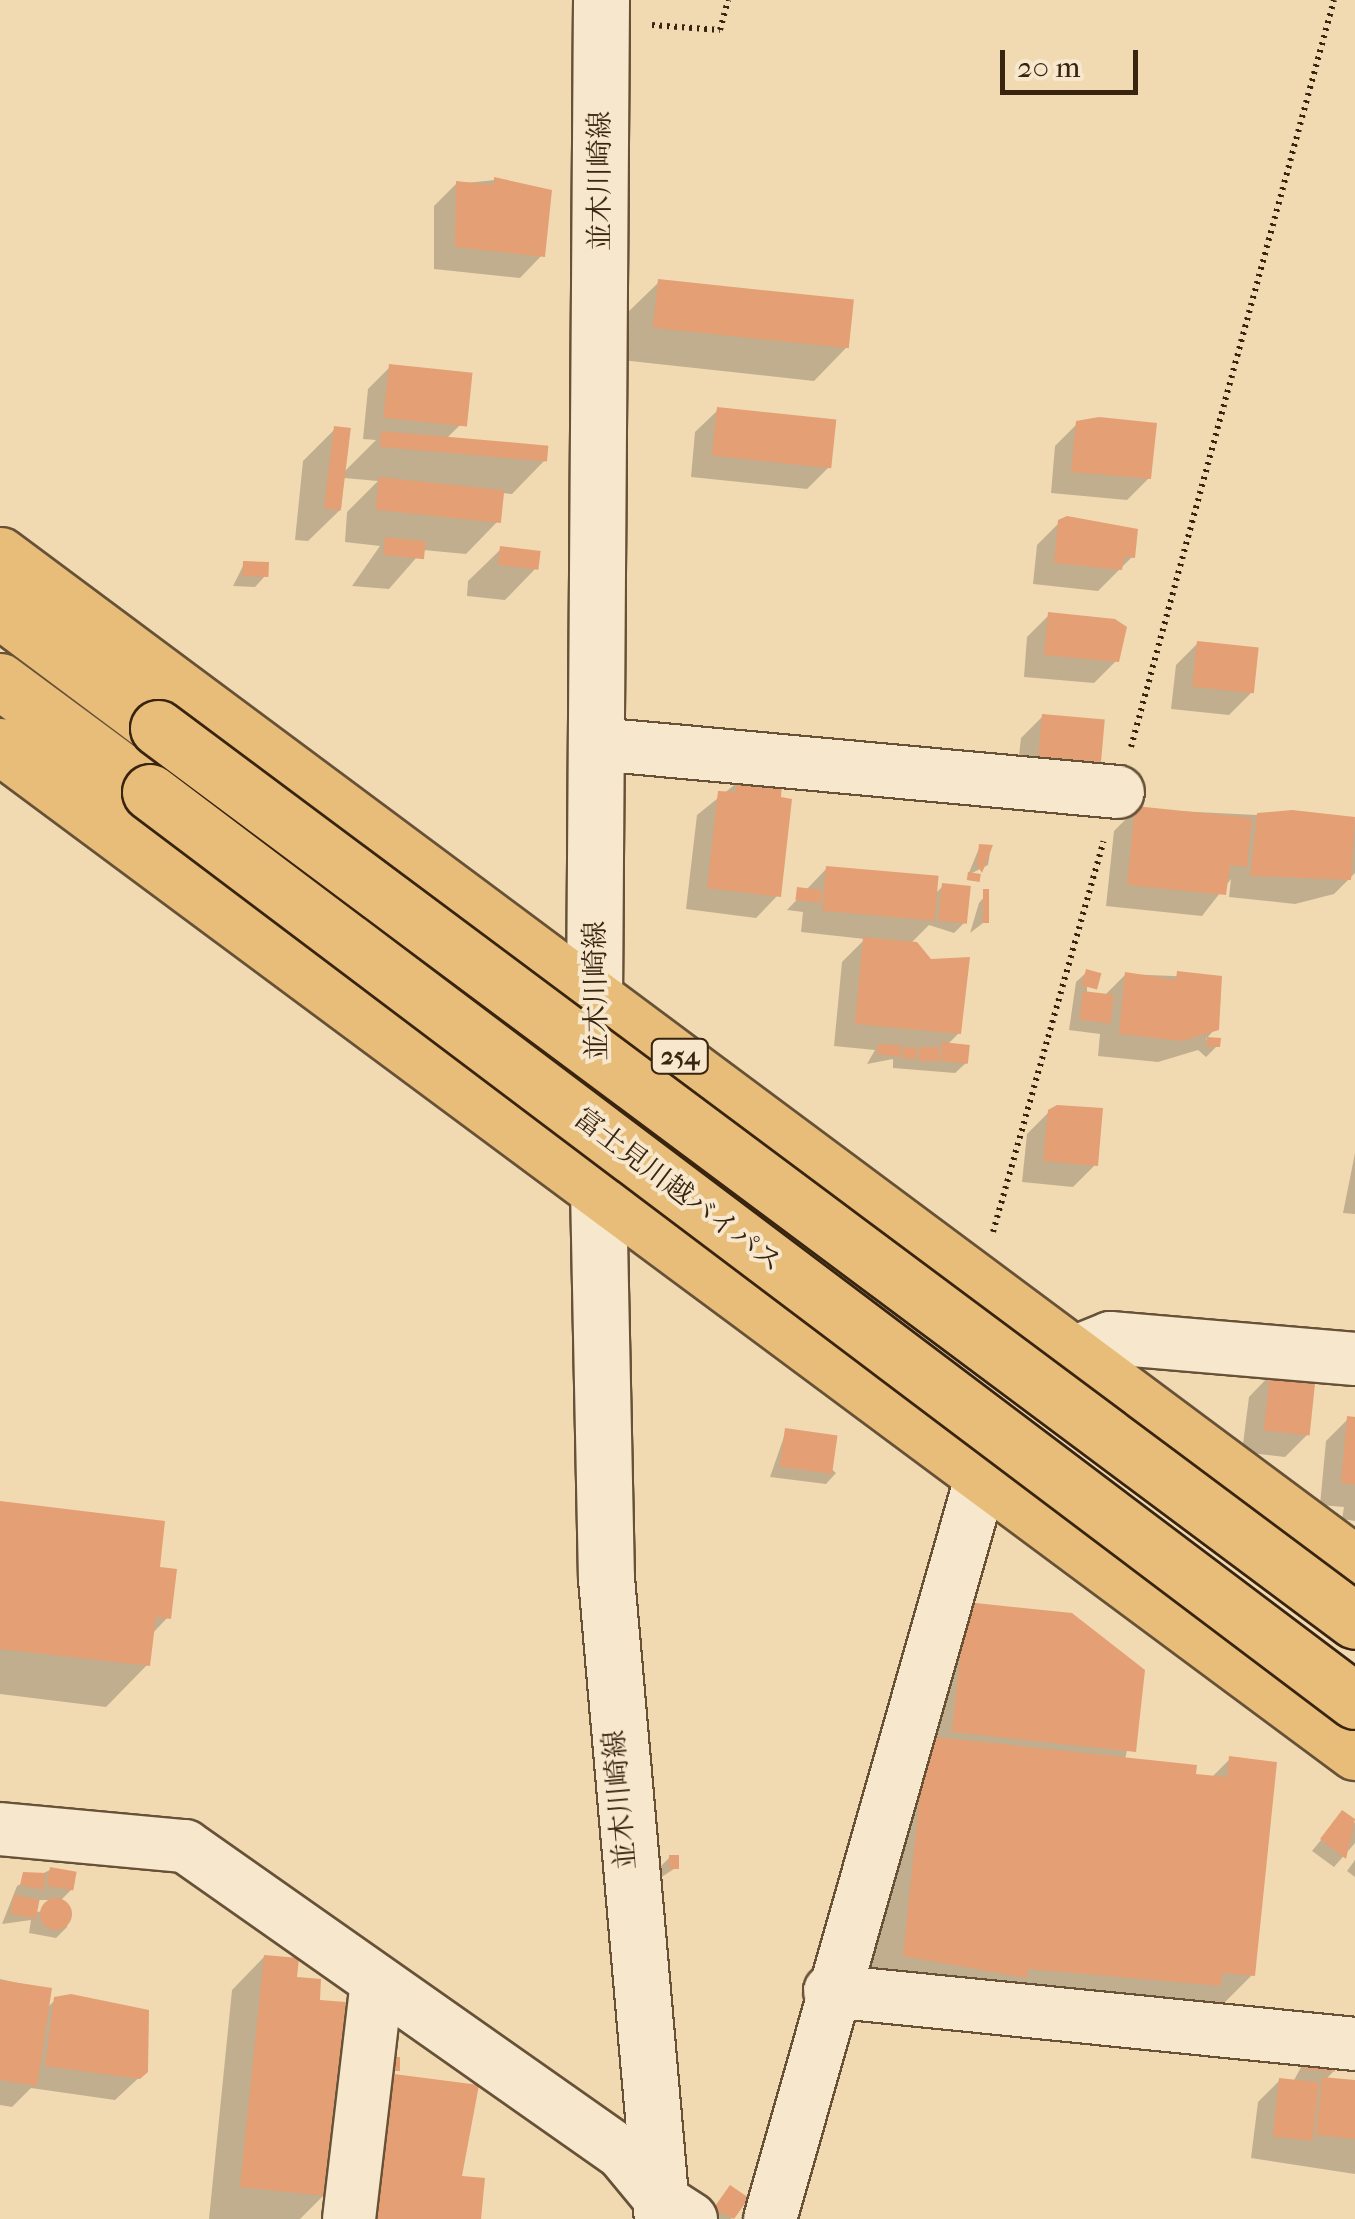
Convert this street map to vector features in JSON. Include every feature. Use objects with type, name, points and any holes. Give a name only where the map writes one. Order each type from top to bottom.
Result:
[{"type":"highway","name":"254","points":[[0,554],[594,992],[1355,1564]]},
{"type":"highway","name":"254","points":[[0,610],[1355,1620]]},
{"type":"highway","name":"富士見川越バイパス","points":[[0,681],[1355,1701]]},
{"type":"highway","points":[[0,746],[600,1184],[1355,1752]]},
{"type":"main road","name":"並木川崎線","points":[[601,11],[594,992],[614,1740],[671,2212]]},
{"type":"street","points":[[597,744],[1118,792]]},
{"type":"street","points":[[1072,1352],[1110,1338],[1355,1359]]},
{"type":"street","points":[[770,2219],[830,1990],[982,1475]]},
{"type":"street","points":[[0,1830],[185,1846],[376,1988],[622,2153],[671,2212]]},
{"type":"street","points":[[350,2219],[376,1988]]},
{"type":"street","points":[[830,1990],[1355,2044]]},
{"type":"path","points":[[601,11],[720,30],[728,0]]},
{"type":"path","points":[[979,1281],[1118,792],[1334,0]]},
{"type":"building","points":[[494,177],[552,190],[545,257],[455,247],[456,181],[494,185]]},
{"type":"building","points":[[658,279],[854,300],[849,348],[653,328]]},
{"type":"building","points":[[389,364],[473,373],[467,426],[383,418]]},
{"type":"building","points":[[717,407],[836,420],[831,468],[712,456]]},
{"type":"building","points":[[1099,417],[1157,423],[1151,479],[1071,472],[1076,421]]},
{"type":"building","points":[[334,426],[351,428],[341,510],[324,508]]},
{"type":"building","points":[[381,431],[548,446],[547,462],[380,447]]},
{"type":"building","points":[[379,477],[504,490],[501,523],[376,510]]},
{"type":"building","points":[[1067,516],[1138,529],[1135,558],[1124,557],[1122,570],[1054,563],[1058,520]]},
{"type":"building","points":[[385,537],[426,541],[424,559],[383,555]]},
{"type":"building","points":[[500,546],[541,551],[538,570],[498,565]]},
{"type":"building","points":[[243,561],[269,562],[268,577],[242,576]]},
{"type":"building","points":[[1048,612],[1115,619],[1127,627],[1119,662],[1044,655]]},
{"type":"building","points":[[1197,641],[1259,647],[1254,693],[1192,687]]},
{"type":"building","points":[[1042,714],[1105,719],[1101,766],[1038,761]]},
{"type":"building","points":[[737,779],[782,784],[781,797],[792,799],[781,897],[707,888],[718,791],[736,792]]},
{"type":"building","points":[[1135,806],[1252,818],[1247,867],[1230,865],[1226,895],[1127,885]]},
{"type":"building","points":[[1292,810],[1355,817],[1351,880],[1250,876],[1257,813]]},
{"type":"building","points":[[979,844],[993,845],[982,873],[977,865]]},
{"type":"building","points":[[826,866],[939,876],[935,921],[822,911]]},
{"type":"building","points":[[968,872],[981,874],[980,882],[967,880]]},
{"type":"building","points":[[942,883],[971,886],[967,924],[938,921]]},
{"type":"building","points":[[797,887],[822,890],[820,903],[795,900]]},
{"type":"building","points":[[983,889],[989,889],[989,923],[983,923]]},
{"type":"building","points":[[863,937],[917,942],[931,959],[970,957],[961,1034],[855,1024]]},
{"type":"building","points":[[1086,969],[1101,973],[1097,990],[1082,985]]},
{"type":"building","points":[[1177,971],[1222,976],[1219,1030],[1182,1041],[1119,1034],[1125,972],[1176,980]]},
{"type":"building","points":[[1083,991],[1114,995],[1110,1024],[1079,1020]]},
{"type":"building","points":[[1207,1037],[1221,1038],[1220,1047],[1207,1047]]},
{"type":"building","points":[[942,1042],[970,1045],[968,1064],[940,1061]]},
{"type":"building","points":[[878,1044],[901,1045],[900,1057],[877,1054]]},
{"type":"building","points":[[903,1047],[917,1048],[916,1059],[902,1058]]},
{"type":"building","points":[[919,1047],[939,1047],[939,1061],[919,1061]]},
{"type":"building","points":[[1057,1105],[1103,1108],[1098,1166],[1043,1161],[1048,1110]]},
{"type":"building","points":[[1270,1372],[1316,1377],[1310,1435],[1264,1431]]},
{"type":"building","points":[[1347,1416],[1355,1417],[1355,1485],[1341,1483]]},
{"type":"building","points":[[785,1428],[837,1435],[832,1474],[780,1467]]},
{"type":"building","points":[[0,1501],[165,1521],[160,1567],[177,1569],[171,1619],[156,1617],[150,1666],[0,1649]]},
{"type":"building","points":[[966,1602],[1072,1613],[1145,1670],[1136,1752],[952,1732]]},
{"type":"building","points":[[926,1736],[1197,1765],[1196,1774],[1227,1777],[1229,1756],[1277,1762],[1255,1976],[1222,1973],[1221,1986],[1028,1969],[1027,1978],[903,1956]]},
{"type":"building","points":[[1342,1810],[1355,1819],[1346,1859],[1320,1839]]},
{"type":"building","points":[[669,1855],[679,1855],[679,1869],[669,1869]]},
{"type":"building","points":[[50,1867],[77,1872],[73,1890],[47,1886]]},
{"type":"building","points":[[23,1872],[46,1873],[43,1890],[20,1885]]},
{"type":"building","points":[[14,1895],[40,1900],[36,1919],[10,1914]]},
{"type":"building","points":[[56,1898],[67,1903],[72,1914],[67,1925],[56,1930],[45,1925],[40,1914],[45,1903]]},
{"type":"building","points":[[264,1955],[299,1958],[297,1977],[321,1979],[320,2000],[346,2002],[326,2196],[240,2187]]},
{"type":"building","points":[[0,1980],[52,1988],[37,2086],[0,2080]]},
{"type":"building","points":[[71,1994],[149,2010],[148,2072],[140,2079],[45,2066],[54,1997]]},
{"type":"building","points":[[388,2057],[400,2057],[400,2071],[388,2071]]},
{"type":"building","points":[[1304,2057],[1336,2060],[1335,2072],[1303,2069]]},
{"type":"building","points":[[386,2073],[479,2085],[462,2176],[485,2178],[481,2219],[370,2219]]},
{"type":"building","points":[[1322,2077],[1355,2080],[1355,2139],[1316,2135]]},
{"type":"building","points":[[1279,2078],[1319,2082],[1313,2141],[1273,2137]]},
{"type":"building","points":[[730,2185],[749,2198],[734,2219],[713,2209]]}]
